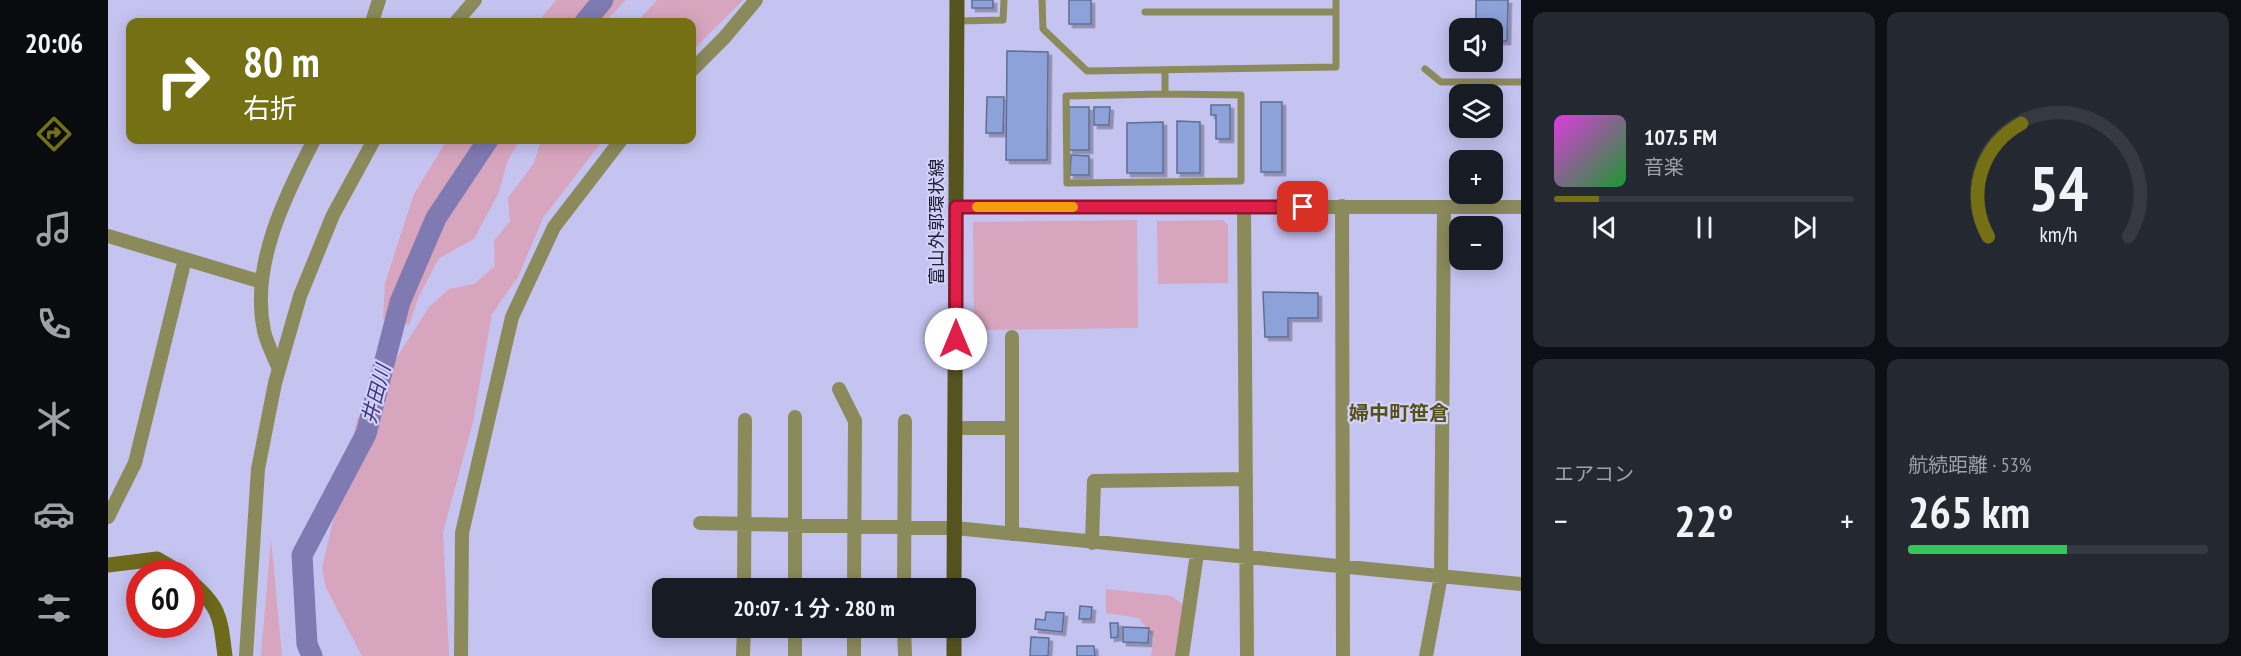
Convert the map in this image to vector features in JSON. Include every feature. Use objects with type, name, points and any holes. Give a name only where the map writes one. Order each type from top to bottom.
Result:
[{"type":"main road","name":"富山外郭環状線","points":[[954,578],[957,0]]},
{"type":"main road","points":[[108,565],[126,563]]},
{"type":"main road","points":[[204,593],[220,616],[225,656]]},
{"type":"main road","points":[[954,638],[954,656]]},
{"type":"street","points":[[373,18],[379,0]]},
{"type":"street","points":[[459,18],[475,0]]},
{"type":"street","points":[[696,66],[724,38],[756,0]]},
{"type":"street","points":[[279,369],[264,332],[261,307],[264,264],[277,221],[312,144]]},
{"type":"street","points":[[246,656],[258,469],[279,369],[300,296],[325,236],[372,144]]},
{"type":"street","points":[[461,656],[462,533],[512,317],[555,227],[618,144]]},
{"type":"street","points":[[1342,206],[1343,656]]},
{"type":"street","points":[[956,207],[1521,207]]},
{"type":"street","points":[[1244,207],[1247,656]]},
{"type":"street","points":[[1426,656],[1441,576],[1444,207]]},
{"type":"street","points":[[108,236],[262,282]]},
{"type":"street","points":[[108,517],[135,463],[185,260]]},
{"type":"street","points":[[1012,338],[1012,534]]},
{"type":"street","points":[[840,389],[855,421],[854,578]]},
{"type":"street","points":[[795,417],[795,578]]},
{"type":"street","points":[[744,578],[745,420]]},
{"type":"street","points":[[904,421],[904,578]]},
{"type":"street","points":[[956,428],[1012,428]]},
{"type":"street","points":[[1092,543],[1094,481],[1246,479]]},
{"type":"street","points":[[700,523],[795,523],[955,528],[1197,554],[1521,584]]},
{"type":"street","points":[[1182,656],[1197,554]]},
{"type":"street","points":[[743,656],[744,638]]},
{"type":"street","points":[[795,638],[795,656]]},
{"type":"street","points":[[854,638],[854,656]]},
{"type":"street","points":[[904,638],[904,656]]},
{"type":"lane","points":[[957,21],[1003,21],[1004,0]]},
{"type":"lane","points":[[1042,0],[1043,29],[1087,71],[1336,68],[1336,0]]},
{"type":"lane","points":[[1145,12],[1336,12]]},
{"type":"lane","points":[[1425,69],[1441,82],[1521,82]]},
{"type":"lane","points":[[1165,70],[1165,94]]},
{"type":"lane","points":[[1165,94],[1242,95],[1241,182],[1067,183],[1066,96],[1165,94]]},
{"type":"shaded area","points":[[556,0],[626,0],[609,18],[541,18]]},
{"type":"shaded area","points":[[657,0],[743,0],[696,47],[696,18],[641,18]]},
{"type":"shaded area","points":[[445,144],[518,144],[508,160],[498,194],[474,239],[439,258],[419,296],[409,325],[383,319],[385,283],[414,194]]},
{"type":"shaded area","points":[[540,144],[600,144],[543,218],[518,277],[492,314],[473,422],[443,532],[449,656],[362,656],[326,588],[322,568],[357,420],[429,307],[449,289],[474,284],[495,266],[494,241],[510,221],[508,198],[534,163]]},
{"type":"shaded area","points":[[1137,220],[1138,328],[974,330],[973,222]]},
{"type":"shaded area","points":[[1223,220],[1228,225],[1228,283],[1158,284],[1157,221]]},
{"type":"shaded area","points":[[271,539],[282,656],[261,656]]},
{"type":"shaded area","points":[[1106,589],[1171,596],[1188,608],[1183,656],[1151,656],[1154,638],[1139,618],[1106,613]]},
{"type":"building","points":[[972,0],[993,0],[993,8],[972,8]]},
{"type":"building","points":[[1069,0],[1091,0],[1091,24],[1069,24]]},
{"type":"building","points":[[1476,0],[1508,0],[1507,41],[1503,41],[1503,18],[1476,18]]},
{"type":"building","points":[[1007,51],[1048,52],[1047,160],[1006,160]]},
{"type":"building","points":[[987,97],[1004,97],[1003,133],[986,133]]},
{"type":"building","points":[[1261,102],[1282,102],[1282,172],[1261,172]]},
{"type":"building","points":[[1211,105],[1230,105],[1230,139],[1216,139],[1216,115],[1211,115]]},
{"type":"building","points":[[1069,107],[1089,107],[1089,150],[1069,150]]},
{"type":"building","points":[[1094,107],[1110,107],[1109,125],[1094,125]]},
{"type":"building","points":[[1177,121],[1200,122],[1200,173],[1177,173]]},
{"type":"building","points":[[1163,122],[1163,173],[1127,173],[1127,123]]},
{"type":"building","points":[[1071,155],[1089,156],[1089,175],[1070,175]]},
{"type":"building","points":[[1263,292],[1318,293],[1318,318],[1288,318],[1288,337],[1265,337]]},
{"type":"building","points":[[1080,606],[1092,607],[1091,619],[1079,619]]},
{"type":"building","points":[[1046,612],[1064,613],[1062,632],[1035,629],[1036,619],[1045,620]]},
{"type":"building","points":[[1110,623],[1118,623],[1118,637],[1111,638]]},
{"type":"building","points":[[1123,627],[1149,628],[1148,643],[1123,642]]},
{"type":"building","points":[[1031,637],[1049,638],[1048,656],[1030,656]]},
{"type":"building","points":[[1077,646],[1094,646],[1095,656],[1077,656]]},
{"type":"waterway","name":"井田川","points":[[588,18],[603,0]]},
{"type":"waterway","name":"井田川","points":[[312,656],[307,644],[302,555],[366,434],[400,302],[436,218],[485,144]]},
{"type":"slow traffic","points":[[977,207],[1073,207]]},
{"type":"district","name":"婦中町笹倉","points":[[1399,413]]},
{"type":"route","points":[[956,339],[956,207],[1303,207]]}]
